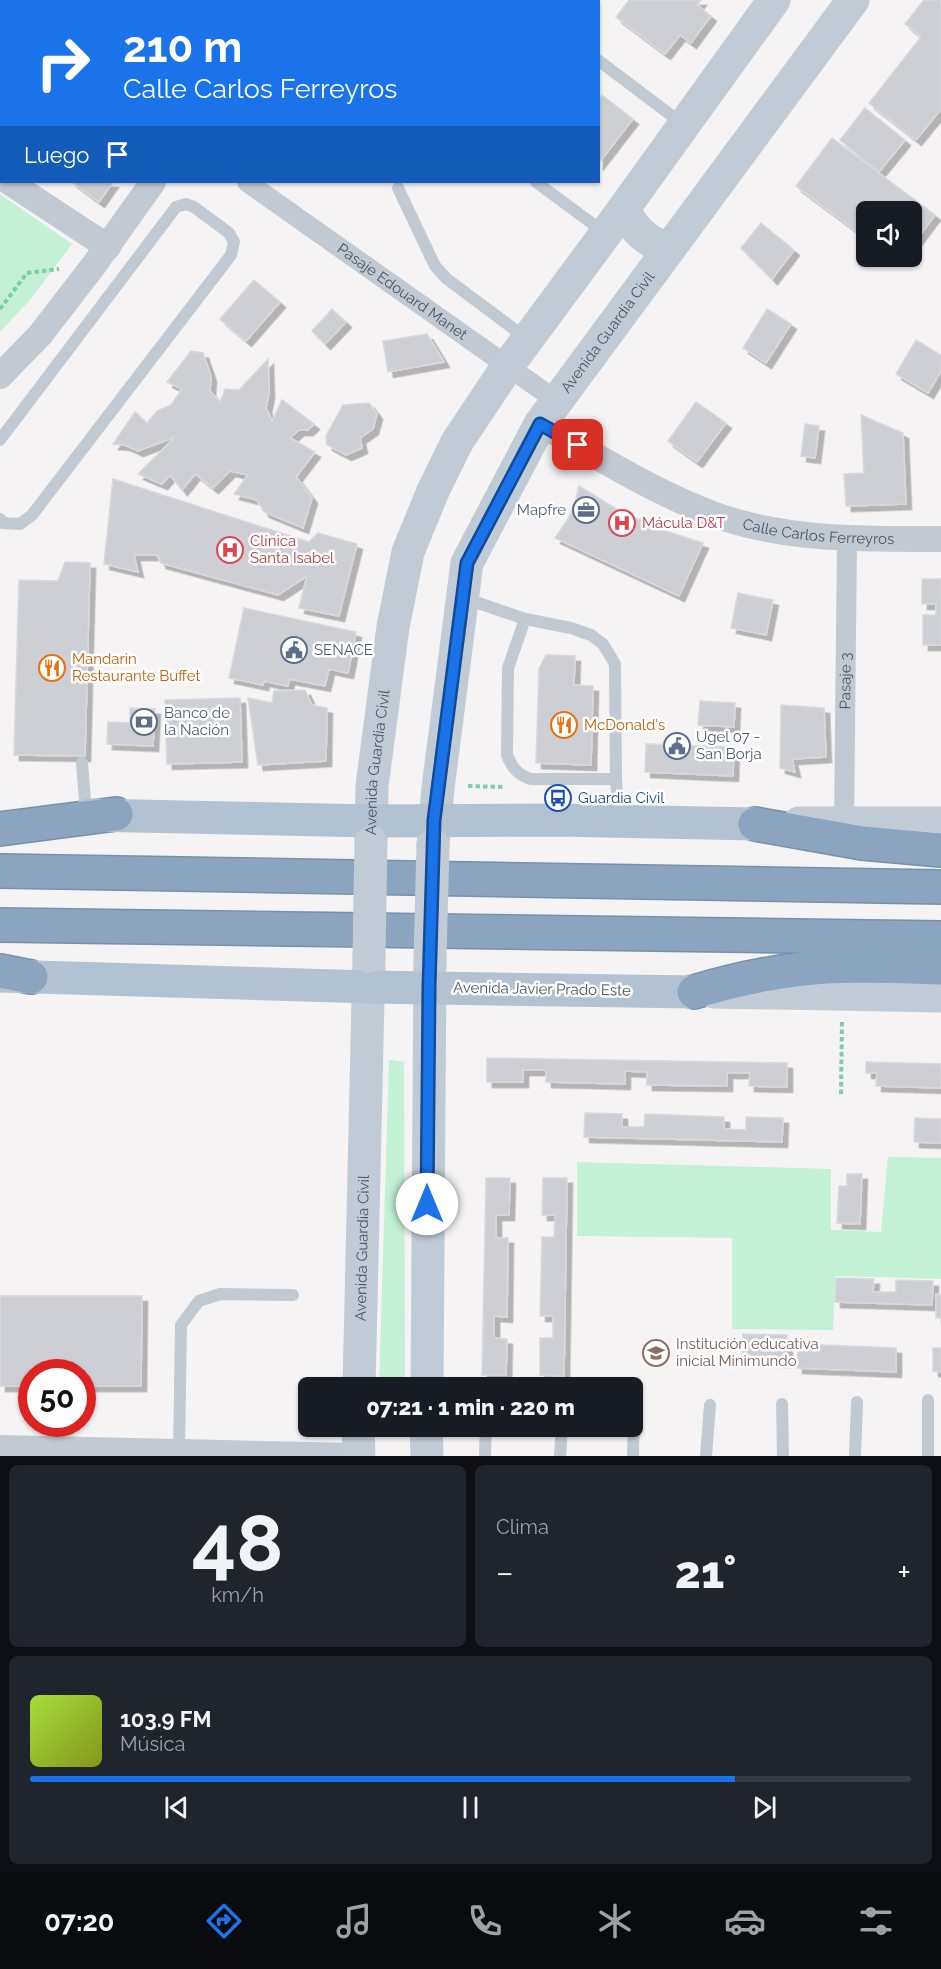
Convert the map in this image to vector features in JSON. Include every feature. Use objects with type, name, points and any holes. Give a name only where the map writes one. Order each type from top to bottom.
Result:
[{"type":"highway","points":[[0,829],[101,814]]},
{"type":"highway","points":[[755,824],[862,843],[941,850]]},
{"type":"highway","points":[[0,871],[941,887]]},
{"type":"highway","points":[[0,925],[941,938]]},
{"type":"highway","points":[[694,992],[723,983],[783,971],[828,967],[941,968]]},
{"type":"highway","points":[[0,971],[16,977]]},
{"type":"main road","name":"Avenida Guardia Civil","points":[[359,1377],[372,786],[392,639],[408,552],[433,491],[457,442],[527,339],[774,0]]},
{"type":"main road","name":"Avenida Guardia Civil","points":[[427,1377],[430,972],[434,833],[467,563],[548,413],[853,0]]},
{"type":"main road","points":[[613,224],[630,224],[658,246],[663,257]]},
{"type":"main road","points":[[0,813],[101,814],[434,833],[619,822],[941,824]]},
{"type":"main road","name":"Avenida Javier Prado Este","points":[[16,977],[430,972],[694,992],[941,996]]},
{"type":"main road","points":[[358,1437],[359,1456]]},
{"type":"main road","points":[[426,1437],[427,1456]]},
{"type":"street","points":[[10,183],[101,256]]},
{"type":"street","points":[[0,376],[40,335],[101,256],[152,183]]},
{"type":"street","name":"Pasaje Edouard Manet","points":[[248,183],[507,367],[548,413]]},
{"type":"street","name":"Calle Carlos Ferreyros","points":[[548,413],[674,498],[716,515],[783,532],[847,539],[941,539]]},
{"type":"street","name":"Pasaje 3","points":[[844,823],[847,539]]},
{"type":"street","points":[[0,1448],[352,1456]]},
{"type":"lane","points":[[600,62],[684,125]]},
{"type":"lane","points":[[538,183],[613,224]]},
{"type":"lane","points":[[398,188],[435,266],[447,279],[527,339]]},
{"type":"lane","points":[[0,440],[176,207],[186,204],[194,207],[230,233],[234,242],[231,255],[32,515],[20,524],[3,523],[0,519]]},
{"type":"lane","points":[[463,598],[525,619],[571,628],[591,635],[603,644],[615,664],[616,779],[619,822]]},
{"type":"lane","points":[[525,619],[508,668],[507,755],[511,766],[520,776],[531,779],[616,779]]},
{"type":"lane","points":[[82,763],[101,814]]},
{"type":"lane","points":[[178,1452],[181,1325],[200,1301],[220,1294],[293,1295]]},
{"type":"lane","points":[[928,1400],[928,1456]]},
{"type":"lane","points":[[855,1456],[857,1402]]},
{"type":"lane","points":[[782,1404],[783,1456]]},
{"type":"lane","points":[[706,1456],[710,1405]]},
{"type":"lane","points":[[485,1456],[486,1437]]},
{"type":"lane","points":[[560,1456],[561,1437]]},
{"type":"lane","points":[[633,1437],[633,1456]]},
{"type":"path","points":[[0,309],[27,273],[101,256]]},
{"type":"path","points":[[841,1094],[842,1018]]},
{"type":"green space","points":[[0,194],[72,244],[30,300],[0,332]]},
{"type":"green space","points":[[389,1060],[404,1062],[405,1377],[379,1377]]},
{"type":"green space","points":[[888,1157],[941,1158],[941,1279],[835,1276],[833,1330],[732,1329],[732,1238],[577,1236],[577,1162],[831,1169],[831,1230],[881,1232]]},
{"type":"building","points":[[629,0],[701,0],[697,5],[711,16],[691,43],[680,35],[665,54],[616,17]]},
{"type":"building","points":[[924,0],[941,0],[941,109],[916,140],[869,103],[921,37],[905,24]]},
{"type":"building","points":[[602,95],[633,119],[600,161],[600,98]]},
{"type":"building","points":[[865,108],[905,140],[879,172],[840,140]]},
{"type":"building","points":[[832,138],[916,201],[856,201],[856,231],[796,186]]},
{"type":"building","points":[[73,183],[112,183],[99,202]]},
{"type":"building","points":[[922,205],[935,215],[922,233]]},
{"type":"building","points":[[761,223],[794,250],[772,279],[741,248]]},
{"type":"building","points":[[254,280],[280,302],[246,341],[220,319]]},
{"type":"building","points":[[332,309],[346,322],[325,344],[312,331]]},
{"type":"building","points":[[767,309],[791,324],[766,363],[743,348]]},
{"type":"building","points":[[427,334],[444,362],[388,372],[383,341]]},
{"type":"building","points":[[916,340],[941,355],[941,371],[928,393],[896,374]]},
{"type":"building","points":[[191,351],[203,353],[211,376],[210,391],[220,403],[225,389],[239,390],[268,359],[269,393],[266,408],[272,421],[282,400],[314,424],[308,430],[299,430],[290,438],[315,452],[296,477],[312,498],[303,528],[264,512],[257,500],[234,494],[248,475],[230,471],[213,488],[195,474],[182,490],[170,475],[162,484],[138,474],[175,437],[138,451],[125,445],[113,444],[135,412],[147,423],[157,411],[171,405],[182,389],[167,382]]},
{"type":"building","points":[[696,402],[726,423],[697,462],[668,441]]},
{"type":"building","points":[[369,403],[377,414],[373,429],[360,438],[362,448],[346,455],[327,445],[326,436],[343,405]]},
{"type":"building","points":[[861,415],[903,433],[906,504],[846,506],[844,474],[864,473]]},
{"type":"building","points":[[805,424],[819,426],[815,458],[801,456]]},
{"type":"building","name":"Clínica Santa Isabel","points":[[113,479],[309,542],[318,533],[357,544],[339,616],[299,608],[307,576],[278,595],[161,563],[157,555],[134,555],[138,572],[104,564]]},
{"type":"building","points":[[579,486],[618,510],[659,529],[703,543],[679,596],[555,538],[568,519]]},
{"type":"building","name":"Mandarin Restaurante Buffet","points":[[65,562],[90,563],[85,756],[14,755],[19,580],[58,581]]},
{"type":"building","points":[[922,579],[941,579],[941,645],[923,645],[923,615],[936,615],[936,604],[922,604]]},
{"type":"building","points":[[738,593],[773,600],[766,635],[731,628]]},
{"type":"building","name":"SENACE","points":[[244,608],[356,632],[348,673],[329,669],[325,686],[289,679],[288,686],[264,681],[263,685],[229,678]]},
{"type":"building","name":"McDonald's","points":[[546,655],[575,656],[574,685],[593,686],[591,765],[536,763],[539,669]]},
{"type":"building","points":[[305,690],[312,705],[327,708],[326,761],[258,765],[248,698],[272,703],[274,691]]},
{"type":"building","points":[[240,698],[242,762],[167,764],[165,700]]},
{"type":"building","points":[[700,701],[735,703],[734,727],[698,725]]},
{"type":"building","points":[[781,705],[824,708],[826,757],[792,759],[795,772],[780,768]]},
{"type":"building","points":[[130,708],[155,709],[153,746],[107,744],[108,722],[130,723]]},
{"type":"building","points":[[646,744],[734,747],[733,776],[645,772]]},
{"type":"building","points":[[487,1058],[787,1063],[787,1087],[749,1086],[750,1073],[727,1073],[727,1086],[647,1085],[647,1072],[625,1071],[625,1084],[546,1082],[546,1070],[523,1070],[523,1082],[487,1082]]},
{"type":"building","points":[[866,1062],[941,1064],[941,1088],[876,1086],[877,1073],[866,1073]]},
{"type":"building","points":[[585,1113],[622,1114],[622,1127],[644,1127],[645,1114],[724,1117],[724,1129],[746,1130],[746,1117],[783,1118],[782,1142],[584,1137]]},
{"type":"building","points":[[915,1118],[941,1119],[941,1143],[914,1142]]},
{"type":"building","points":[[847,1174],[862,1174],[860,1224],[837,1223],[839,1186],[847,1186]]},
{"type":"building","points":[[486,1178],[510,1178],[509,1215],[496,1215],[496,1238],[508,1238],[507,1317],[494,1316],[494,1338],[507,1339],[506,1375],[482,1375]]},
{"type":"building","points":[[543,1178],[567,1178],[564,1376],[540,1375],[540,1338],[553,1338],[553,1316],[540,1316],[542,1237],[554,1237],[555,1215],[542,1215]]},
{"type":"building","points":[[836,1278],[874,1279],[873,1292],[896,1292],[896,1280],[933,1281],[932,1305],[835,1302]]},
{"type":"building","points":[[936,1294],[941,1294],[941,1318],[936,1318]]},
{"type":"building","points":[[0,1296],[142,1296],[141,1386],[96,1386],[96,1359],[18,1359],[18,1386],[0,1386]]},
{"type":"building","points":[[743,1334],[787,1335],[787,1362],[742,1361]]},
{"type":"building","points":[[798,1344],[896,1348],[896,1372],[797,1368]]},
{"type":"building","points":[[933,1348],[941,1348],[941,1372],[933,1371]]},
{"type":"place","name":"Mapfre","points":[[586,510]]},
{"type":"place","name":"Mácula D&T","points":[[622,523]]},
{"type":"place","name":"Clínica Santa Isabel","points":[[230,550]]},
{"type":"place","name":"SENACE","points":[[294,650]]},
{"type":"place","name":"Mandarin Restaurante Buffet","points":[[52,668]]},
{"type":"place","name":"Banco de la Nación","points":[[144,722]]},
{"type":"place","name":"McDonald's","points":[[564,725]]},
{"type":"place","name":"Ugel 07 - San Borja","points":[[677,746]]},
{"type":"place","name":"Guardia Civil","points":[[558,798]]},
{"type":"place","name":"Institución educativa inicial Minimundo","points":[[656,1353]]},
{"type":"route","points":[[427,1204],[429,987],[434,820],[467,563],[540,424],[578,445]]}]
